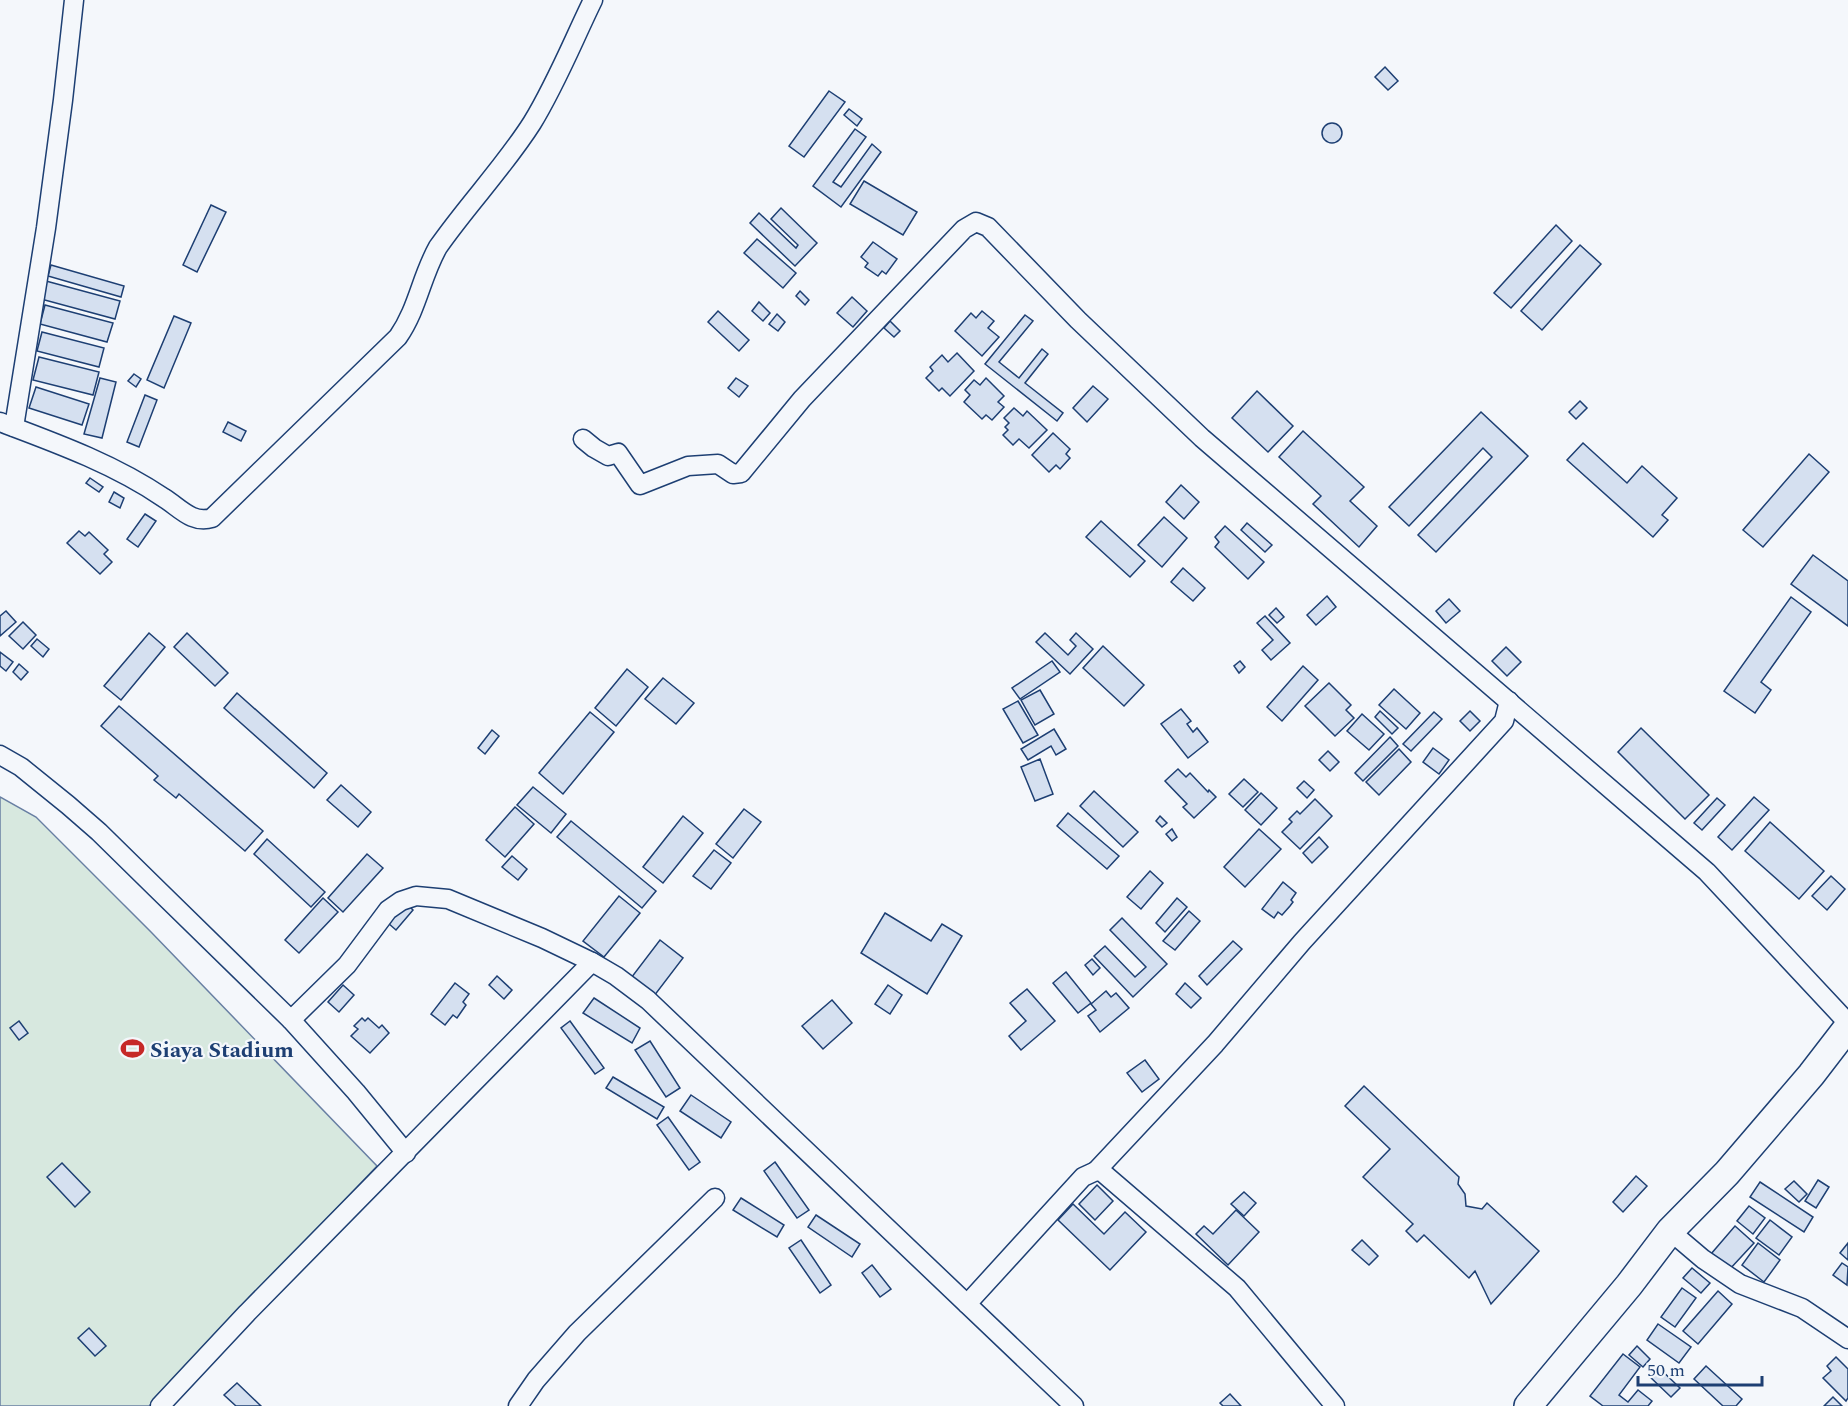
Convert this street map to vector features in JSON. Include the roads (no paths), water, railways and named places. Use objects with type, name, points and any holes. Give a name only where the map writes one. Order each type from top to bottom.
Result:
[{"type":"highway","points":[[1528,1406],[1629,1285],[1670,1231],[1727,1173],[1848,1027]]},
{"type":"street","points":[[74,0],[46,228],[7,424],[100,462],[166,499],[189,517],[202,521],[212,518],[398,337],[409,321],[431,259],[532,123],[548,96],[593,0]]},
{"type":"street","points":[[583,439],[608,456],[618,453],[640,485],[688,466],[718,464],[733,474],[741,472],[802,399],[964,229],[976,222],[988,227],[1086,328],[1202,438],[1707,872],[1848,1023]]},
{"type":"street","points":[[967,1304],[1055,1205],[1083,1177],[1096,1171],[1215,1044],[1295,950],[1504,721],[1509,701]]},
{"type":"street","points":[[0,755],[21,767],[99,832],[291,1020],[356,1092],[406,1153]]},
{"type":"street","points":[[291,1020],[347,965],[388,910],[401,901],[416,896],[448,899],[542,938],[592,962],[616,976],[648,1000],[1074,1406]]},
{"type":"street","points":[[160,1406],[247,1313],[592,962]]},
{"type":"street","points":[[1096,1171],[1108,1175],[1237,1288],[1335,1406]]},
{"type":"street","points":[[518,1406],[536,1380],[577,1333],[715,1198]]},
{"type":"street","points":[[1670,1231],[1703,1259],[1740,1284],[1802,1308],[1848,1339]]},
{"type":"place","name":"Siaya Stadium","points":[[132,1049]]}]
